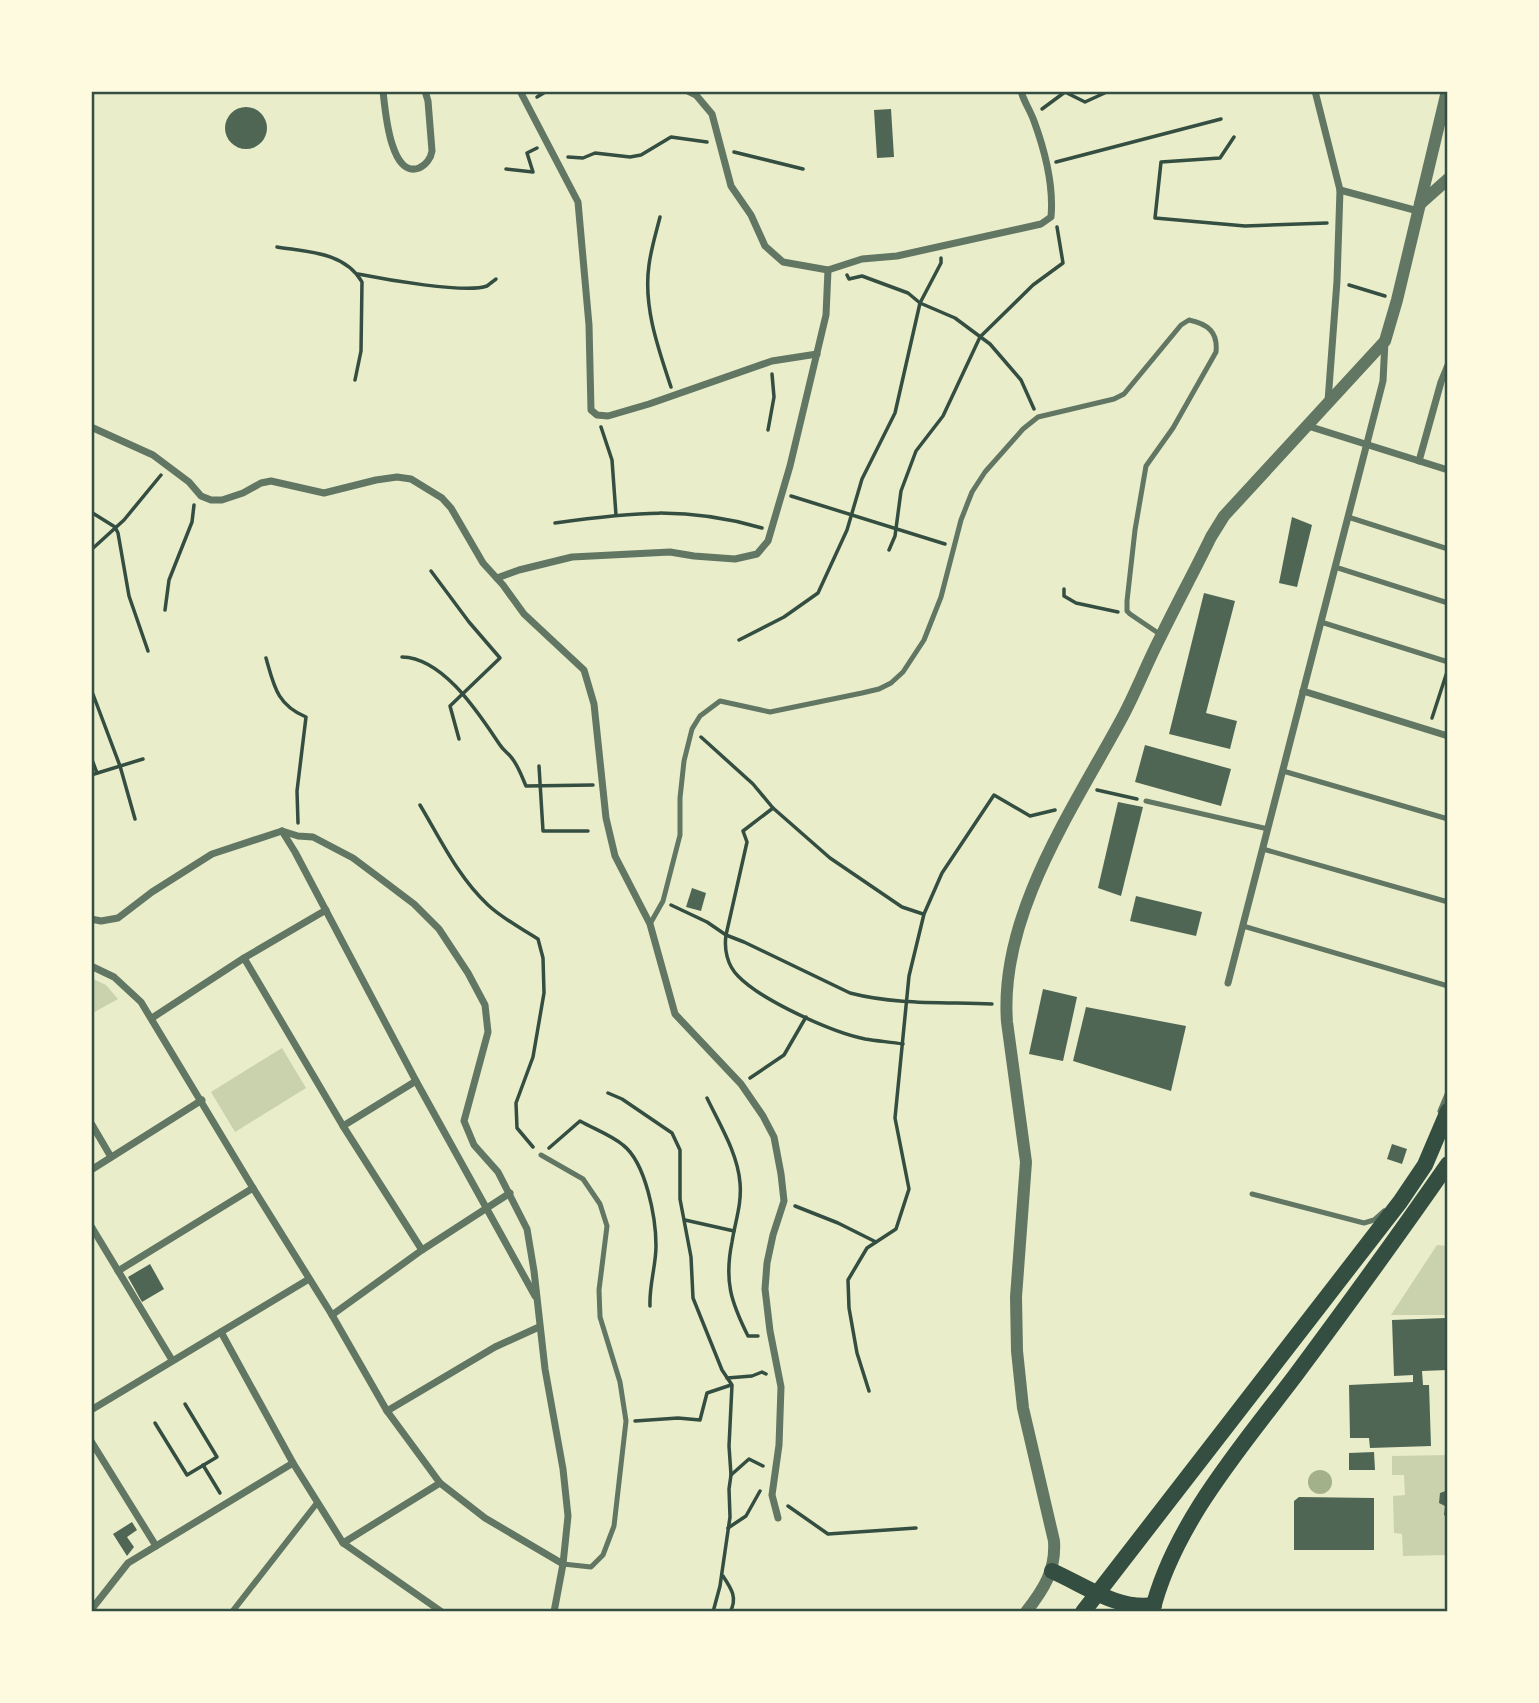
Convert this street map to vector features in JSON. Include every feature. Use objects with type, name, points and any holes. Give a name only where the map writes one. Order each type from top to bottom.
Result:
[{"type":"main road","points":[[1083,1612],[1400,1202],[1425,1165],[1448,1111]]},
{"type":"main road","points":[[1052,1571],[1125,1605],[1153,1608],[1178,1545],[1202,1504],[1247,1439],[1390,1248],[1448,1164]]},
{"type":"street","points":[[383,91],[389,133],[399,161],[414,169],[421,167],[431,156],[425,91]]},
{"type":"street","points":[[520,91],[578,202],[589,325],[591,410],[597,415],[608,416],[772,361],[817,354]]},
{"type":"street","points":[[688,91],[696,95],[712,114],[731,186],[751,215],[765,246],[783,262],[828,270],[862,260],[897,256],[1041,224],[1051,217],[1053,202],[1048,164],[1021,91]]},
{"type":"street","points":[[1315,91],[1340,190],[1328,405]]},
{"type":"street","points":[[1228,983],[1383,381],[1385,341],[1447,91]]},
{"type":"street","points":[[1419,208],[1448,179]]},
{"type":"street","points":[[1340,190],[1419,208]]},
{"type":"street","points":[[497,578],[572,557],[670,552],[735,559],[757,554],[768,541],[790,466],[826,315],[828,270]]},
{"type":"street","points":[[1026,1612],[1041,1592],[1052,1571],[1055,1557],[1054,1541],[1023,1408],[1017,1351],[1016,1297],[1026,1161],[1005,1005],[1010,958],[1020,923],[1045,862],[1123,716],[1211,537],[1224,516],[1385,341]]},
{"type":"street","points":[[1419,461],[1448,365]]},
{"type":"street","points":[[1308,426],[1448,470]]},
{"type":"street","points":[[91,427],[153,455],[201,496],[211,500],[222,500],[271,481],[324,493],[376,480],[397,477],[411,479],[442,498],[451,508],[483,563],[524,614],[584,670],[594,704],[606,818],[615,856],[650,924],[675,1014],[741,1084],[774,1137],[784,1201],[766,1263],[765,1289],[781,1387],[772,1471],[772,1495],[778,1518]]},
{"type":"street","points":[[1303,691],[1448,736]]},
{"type":"street","points":[[282,831],[537,1300]]},
{"type":"street","points":[[91,919],[101,921],[118,918],[152,892],[212,854],[282,831],[313,837],[353,858],[414,904],[439,929],[485,1004],[488,1032],[464,1121],[474,1145],[498,1172],[510,1193],[527,1228],[531,1244],[539,1327],[563,1469],[568,1516],[554,1612]]},
{"type":"street","points":[[152,1018],[244,958],[326,910]]},
{"type":"street","points":[[244,958],[343,1126],[422,1250]]},
{"type":"street","points":[[91,966],[114,977],[128,988],[152,1018],[387,1411],[440,1483],[485,1518],[563,1564]]},
{"type":"street","points":[[343,1126],[416,1081]]},
{"type":"street","points":[[91,1170],[202,1100]]},
{"type":"street","points":[[91,1122],[111,1157]]},
{"type":"street","points":[[118,1271],[253,1188]]},
{"type":"street","points":[[332,1315],[422,1250],[510,1193]]},
{"type":"street","points":[[91,1226],[172,1360]]},
{"type":"street","points":[[91,1410],[309,1279]]},
{"type":"street","points":[[387,1411],[495,1347],[539,1327]]},
{"type":"street","points":[[221,1332],[293,1463],[342,1543],[442,1612]]},
{"type":"street","points":[[91,1441],[156,1546]]},
{"type":"street","points":[[91,1610],[128,1563],[293,1463]]},
{"type":"street","points":[[342,1543],[440,1483]]},
{"type":"street","points":[[232,1612],[317,1503]]},
{"type":"lane","points":[[650,924],[663,901],[680,835],[684,761],[692,729],[700,716],[720,701],[770,712],[879,689],[891,682],[903,672],[924,640],[941,597],[953,547],[972,492],[985,472],[1023,429],[1038,417],[1114,399],[1124,394],[1181,325],[1189,320],[1208,326],[1215,335],[1216,352],[1173,428],[1146,466],[1127,601],[1127,611],[1130,614],[1161,635]]},
{"type":"lane","points":[[1348,517],[1448,549]]},
{"type":"lane","points":[[1335,567],[1448,603]]},
{"type":"lane","points":[[1321,622],[1448,662]]},
{"type":"lane","points":[[1283,771],[1448,820]]},
{"type":"lane","points":[[1146,801],[1268,829]]},
{"type":"lane","points":[[1263,849],[1448,902]]},
{"type":"lane","points":[[1243,926],[1448,986]]},
{"type":"lane","points":[[1252,1194],[1364,1223],[1374,1220],[1397,1196],[1412,1173],[1448,1092]]},
{"type":"lane","points":[[541,1155],[583,1179],[600,1204],[607,1226],[599,1290],[600,1317],[621,1382],[626,1421],[614,1526],[603,1555],[591,1567],[563,1564]]},
{"type":"path","points":[[1032,116],[1065,92],[1084,102],[1109,91]]},
{"type":"path","points":[[1048,164],[1221,119]]},
{"type":"path","points":[[555,156],[583,158],[596,153],[630,157],[641,155],[671,137],[712,143],[722,149],[803,169]]},
{"type":"path","points":[[1234,137],[1220,158],[1161,162],[1156,218],[1245,226],[1339,223]]},
{"type":"path","points":[[506,169],[533,172],[527,152],[548,143]]},
{"type":"path","points":[[660,217],[648,266],[649,293],[653,333],[673,395]]},
{"type":"path","points":[[889,550],[896,528],[901,491],[916,451],[943,416],[981,337],[1033,285],[1063,263],[1058,228],[1051,217]]},
{"type":"path","points":[[739,640],[785,617],[818,593],[852,514],[862,479],[895,413],[919,303],[942,263],[941,245]]},
{"type":"path","points":[[278,247],[327,255],[342,261],[358,274],[362,282],[361,351],[355,380]]},
{"type":"path","points":[[842,266],[849,279],[862,276],[908,293],[919,303],[955,318],[981,337],[1021,380],[1038,417]]},
{"type":"path","points":[[358,274],[418,284],[474,288],[487,285],[496,279]]},
{"type":"path","points":[[1337,281],[1397,300]]},
{"type":"path","points":[[768,430],[774,397],[772,361]]},
{"type":"path","points":[[597,415],[612,460],[616,514]]},
{"type":"path","points":[[91,550],[115,527],[168,466]]},
{"type":"path","points":[[165,610],[169,580],[192,522],[195,489]]},
{"type":"path","points":[[780,493],[953,547]]},
{"type":"path","points":[[91,512],[115,527],[118,533],[129,596],[148,651]]},
{"type":"path","points":[[555,523],[650,512],[706,514],[771,530]]},
{"type":"path","points":[[431,570],[469,622],[500,658],[450,706],[459,739]]},
{"type":"path","points":[[1063,589],[1064,596],[1076,603],[1130,614]]},
{"type":"path","points":[[266,657],[283,703],[306,718],[297,791],[298,836]]},
{"type":"path","points":[[402,657],[423,661],[446,678],[478,710],[502,749],[513,758],[526,786],[602,785]]},
{"type":"path","points":[[1429,730],[1448,668]]},
{"type":"path","points":[[91,689],[120,766],[135,819]]},
{"type":"path","points":[[692,729],[753,784],[773,808],[830,858],[902,907],[924,914]]},
{"type":"path","points":[[91,757],[97,773]]},
{"type":"path","points":[[91,775],[143,759]]},
{"type":"path","points":[[539,766],[543,831],[589,831]]},
{"type":"path","points":[[1084,786],[1146,801]]},
{"type":"path","points":[[869,1391],[857,1353],[849,1308],[848,1280],[867,1248],[896,1229],[909,1189],[895,1118],[905,1001],[924,914],[942,873],[994,795],[1030,816],[1074,805]]},
{"type":"path","points":[[420,805],[466,882],[508,922],[538,939],[543,958],[544,993],[533,1057],[516,1103],[517,1128],[541,1155],[580,1121],[623,1144],[637,1159],[646,1183],[656,1247],[649,1289],[650,1306]]},
{"type":"path","points":[[773,808],[743,831],[747,842],[724,947],[731,966],[738,976],[806,1017],[863,1039],[903,1044]]},
{"type":"path","points":[[663,901],[707,922],[726,935],[850,993],[905,1001],[1005,1005]]},
{"type":"path","points":[[741,1084],[784,1055],[806,1017]]},
{"type":"path","points":[[608,1093],[622,1099],[672,1133],[680,1150],[680,1199],[691,1257],[693,1298],[732,1385],[728,1528],[722,1574],[713,1612]]},
{"type":"path","points":[[707,1098],[738,1166],[741,1201],[734,1231],[729,1285],[732,1304],[748,1336]]},
{"type":"path","points":[[784,1201],[876,1242]]},
{"type":"path","points":[[684,1220],[734,1231]]},
{"type":"path","points":[[727,1378],[752,1376],[762,1372],[771,1377]]},
{"type":"path","points":[[626,1421],[678,1418],[700,1420],[707,1393],[732,1385]]},
{"type":"path","points":[[155,1423],[187,1475],[217,1457],[185,1404]]},
{"type":"path","points":[[728,1528],[746,1516],[772,1471],[749,1459],[731,1475]]},
{"type":"path","points":[[203,1465],[226,1503]]},
{"type":"path","points":[[772,1495],[828,1534],[916,1528]]},
{"type":"path","points":[[722,1574],[733,1592],[734,1605],[730,1612]]},
{"type":"shaded area","points":[[91,978],[106,985],[118,999],[91,1014]]},
{"type":"shaded area","points":[[282,1048],[306,1088],[235,1132],[211,1092]]},
{"type":"shaded area","points":[[1437,1245],[1448,1246],[1448,1315],[1391,1315]]},
{"type":"shaded area","points":[[1448,1455],[1448,1490],[1440,1493],[1440,1502],[1445,1506],[1444,1515],[1448,1517],[1448,1555],[1403,1556],[1402,1534],[1394,1533],[1393,1496],[1405,1495],[1404,1475],[1392,1475],[1392,1456]]},
{"type":"shaded area","points":[[1320,1470],[1328,1474],[1332,1482],[1328,1490],[1320,1494],[1312,1490],[1308,1482],[1312,1474]]},
{"type":"building","points":[[246,107],[261,113],[267,128],[261,143],[246,149],[231,143],[225,128],[231,113]]},
{"type":"building","points":[[891,109],[894,157],[877,158],[874,110]]},
{"type":"building","points":[[1292,517],[1312,525],[1297,587],[1279,583]]},
{"type":"building","points":[[1204,593],[1235,601],[1206,713],[1237,721],[1230,749],[1169,734]]},
{"type":"building","points":[[1145,745],[1231,769],[1221,806],[1135,782]]},
{"type":"building","points":[[1118,802],[1143,807],[1121,896],[1098,888]]},
{"type":"building","points":[[692,888],[706,893],[701,911],[686,907]]},
{"type":"building","points":[[1136,896],[1202,912],[1196,936],[1130,921]]},
{"type":"building","points":[[1043,989],[1077,997],[1063,1061],[1029,1054]]},
{"type":"building","points":[[1086,1007],[1186,1026],[1171,1091],[1073,1061]]},
{"type":"building","points":[[1392,1144],[1407,1149],[1402,1164],[1387,1159]]},
{"type":"building","points":[[150,1264],[164,1289],[142,1302],[128,1277]]},
{"type":"building","points":[[1446,1318],[1447,1370],[1422,1371],[1423,1385],[1429,1385],[1431,1446],[1370,1448],[1369,1438],[1350,1438],[1349,1385],[1413,1382],[1413,1375],[1394,1376],[1392,1320]]},
{"type":"building","points":[[1374,1452],[1375,1470],[1349,1470],[1349,1453]]},
{"type":"building","points":[[1448,1490],[1448,1517],[1444,1515],[1445,1506],[1439,1503],[1440,1493]]},
{"type":"building","points":[[1299,1497],[1374,1498],[1374,1550],[1294,1550],[1294,1501]]},
{"type":"building","points":[[132,1522],[137,1530],[127,1537],[134,1547],[127,1556],[113,1534]]}]
